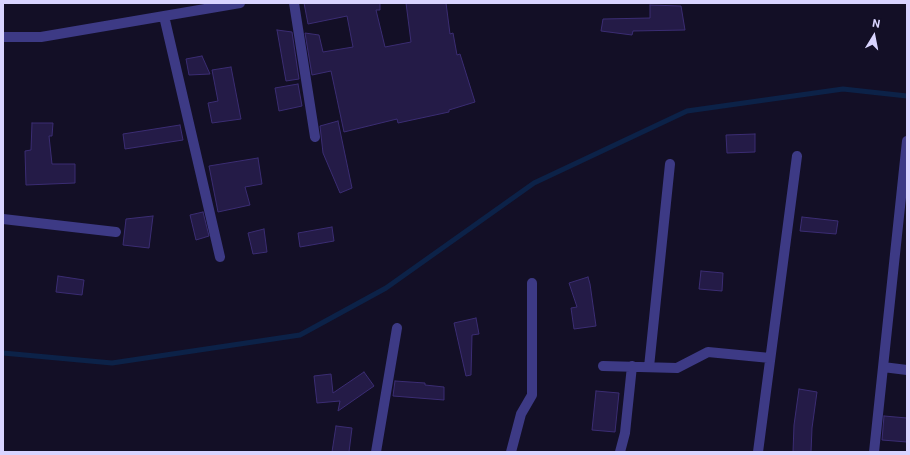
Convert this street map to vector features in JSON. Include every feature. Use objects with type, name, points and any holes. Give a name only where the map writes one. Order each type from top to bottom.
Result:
[{"type":"street","points":[[3,37],[41,37],[240,3]]},
{"type":"street","points":[[294,3],[315,137]]},
{"type":"street","points":[[164,16],[220,257]]},
{"type":"street","points":[[874,452],[907,141]]},
{"type":"street","points":[[758,452],[797,156]]},
{"type":"street","points":[[649,367],[670,164]]},
{"type":"street","points":[[3,219],[116,232]]},
{"type":"street","points":[[511,452],[521,414],[532,395],[532,283]]},
{"type":"street","points":[[376,452],[397,328]]},
{"type":"street","points":[[603,366],[677,368],[708,352],[770,358]]},
{"type":"street","points":[[620,452],[625,433],[632,366]]},
{"type":"street","points":[[883,367],[907,370]]},
{"type":"building","points":[[304,3],[380,3],[380,10],[376,10],[385,47],[411,42],[406,3],[446,3],[450,34],[453,33],[457,55],[460,54],[475,102],[449,110],[449,112],[398,123],[397,119],[344,132],[331,71],[312,75],[305,33],[319,35],[323,52],[353,47],[347,16],[308,24]]},
{"type":"building","points":[[650,5],[681,6],[685,30],[633,31],[632,35],[601,31],[603,19],[650,18]]},
{"type":"building","points":[[277,30],[292,32],[299,79],[286,81]]},
{"type":"building","points":[[202,56],[210,74],[189,75],[186,59]]},
{"type":"building","points":[[231,67],[241,119],[212,123],[208,103],[218,101],[212,70]]},
{"type":"building","points":[[298,84],[302,106],[279,111],[275,88]]},
{"type":"building","points":[[338,121],[352,188],[340,193],[323,153],[320,126]]},
{"type":"building","points":[[32,123],[53,123],[52,136],[49,136],[52,164],[75,164],[75,183],[26,185],[25,151],[31,150]]},
{"type":"building","points":[[180,125],[183,140],[125,149],[123,134]]},
{"type":"building","points":[[755,134],[755,152],[727,153],[726,135]]},
{"type":"building","points":[[258,158],[262,184],[245,187],[250,205],[218,212],[209,166]]},
{"type":"building","points":[[203,212],[209,236],[196,240],[190,215]]},
{"type":"building","points":[[153,216],[149,248],[123,245],[126,219]]},
{"type":"building","points":[[802,217],[838,221],[836,234],[800,231]]},
{"type":"building","points":[[332,227],[334,241],[300,247],[298,233]]},
{"type":"building","points":[[264,229],[267,252],[253,254],[248,233]]},
{"type":"building","points":[[701,271],[723,273],[722,291],[699,289]]},
{"type":"building","points":[[58,276],[84,280],[82,295],[56,292]]},
{"type":"building","points":[[588,277],[596,326],[574,329],[571,308],[577,307],[569,283]]},
{"type":"building","points":[[476,318],[479,334],[472,335],[471,375],[466,376],[454,323]]},
{"type":"building","points":[[364,372],[374,386],[338,411],[340,401],[317,403],[314,376],[331,374],[333,393]]},
{"type":"building","points":[[395,381],[425,383],[425,385],[444,387],[444,400],[393,396]]},
{"type":"building","points":[[799,389],[817,392],[812,428],[811,452],[793,452],[794,425]]},
{"type":"building","points":[[596,391],[619,393],[615,432],[592,430]]},
{"type":"building","points":[[884,416],[907,418],[907,442],[882,440]]},
{"type":"building","points":[[336,426],[352,428],[349,452],[332,452]]},
{"type":"waterway","points":[[3,353],[112,363],[300,335],[386,288],[534,183],[687,111],[843,89],[907,96]]}]
